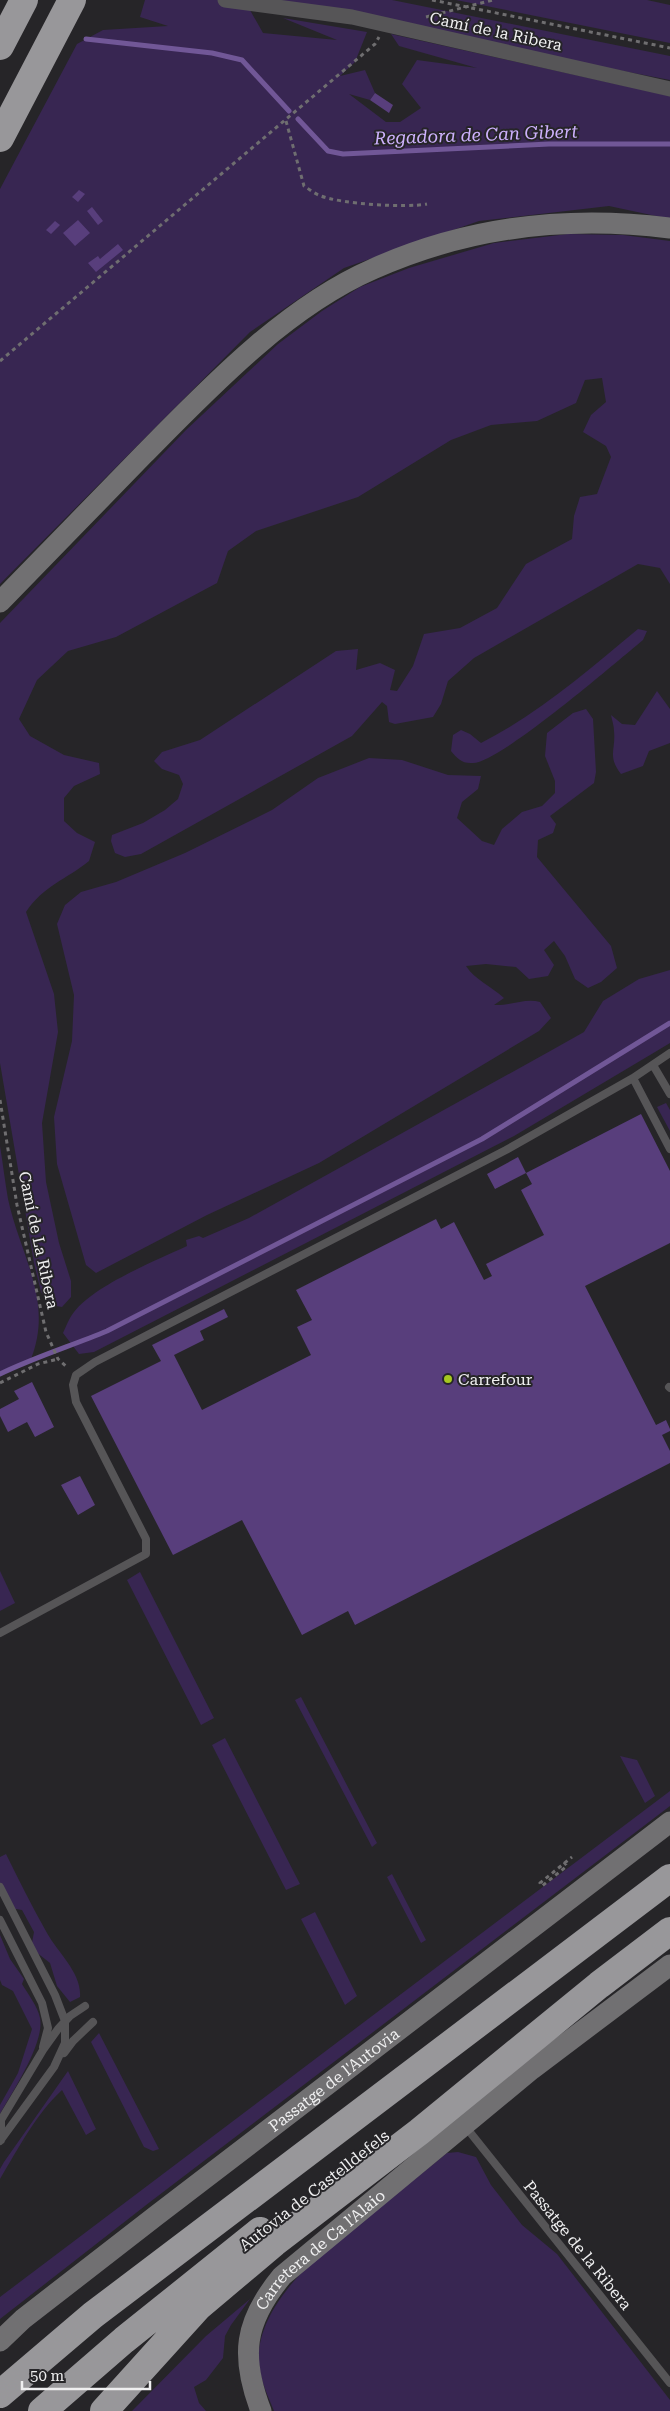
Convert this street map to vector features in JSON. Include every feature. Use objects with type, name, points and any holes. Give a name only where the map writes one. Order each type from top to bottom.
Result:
[{"type":"highway","points":[[0,46],[24,0]]},
{"type":"highway","points":[[0,138],[26,92],[72,0]]},
{"type":"highway","points":[[0,2394],[93,2315],[670,1878]]},
{"type":"highway","points":[[109,2407],[198,2307],[274,2243],[419,2132],[599,1985],[670,1931]]},
{"type":"highway","name":"Autovia de Castelldefels","points":[[42,2411],[131,2334],[409,2116],[599,1985]]},
{"type":"street","name":"Camí de la Ribera","points":[[225,0],[352,17],[670,88]]},
{"type":"street","points":[[0,602],[210,387],[297,315],[329,293],[372,269],[422,250],[475,234],[534,224],[588,221],[635,223],[670,228]]},
{"type":"street","name":"Passatge de l'Autovia","points":[[0,2341],[23,2319],[670,1822]]},
{"type":"street","points":[[464,2124],[532,2069],[670,1965]]},
{"type":"street","name":"Carretera de Ca l'Alaio","points":[[261,2411],[247,2361],[252,2329],[268,2293],[282,2276],[326,2238],[464,2124]]},
{"type":"lane","points":[[0,1633],[146,1554],[146,1539],[76,1402],[73,1384],[76,1375],[95,1362],[506,1150],[653,1065],[669,1058]]},
{"type":"lane","points":[[653,1065],[670,1094]]},
{"type":"lane","points":[[633,1078],[670,1149]]},
{"type":"lane","points":[[0,1887],[55,1995],[65,2021],[65,2044],[54,2067]]},
{"type":"lane","points":[[0,1920],[42,2003],[48,2028],[42,2050]]},
{"type":"lane","points":[[0,2140],[2,2120],[42,2050],[65,2021],[85,2006]]},
{"type":"lane","points":[[0,2140],[73,2041],[93,2022]]},
{"type":"lane","name":"Passatge de la Ribera","points":[[464,2124],[670,2383]]},
{"type":"lane","points":[[0,2332],[23,2319]]},
{"type":"path","points":[[432,0],[670,48]]},
{"type":"path","points":[[464,7],[493,0]]},
{"type":"path","points":[[0,362],[375,44],[384,24]]},
{"type":"path","points":[[286,121],[304,186],[322,196],[365,203],[412,207],[427,204]]},
{"type":"path","name":"Camí de La Ribera","points":[[0,1100],[16,1205],[46,1332],[58,1359],[76,1375]]},
{"type":"path","points":[[0,1383],[38,1364],[58,1359]]},
{"type":"path","points":[[564,1862],[567,1866],[542,1886],[540,1883],[564,1862],[572,1857]]},
{"type":"shaded area","points":[[145,0],[225,0],[246,3],[263,33],[337,40],[283,18],[367,32],[355,62],[340,76],[365,70],[375,93],[370,100],[349,94],[386,122],[400,122],[421,108],[402,84],[417,60],[477,68],[399,46],[391,34],[670,96],[670,219],[609,206],[479,221],[344,268],[250,332],[0,584],[0,189],[77,44],[103,30],[168,26],[140,17]]},
{"type":"shaded area","points":[[253,0],[392,0],[670,56],[670,80]]},
{"type":"shaded area","points":[[456,0],[647,0],[670,5],[670,43]]},
{"type":"shaded area","points":[[568,234],[623,235],[670,241],[670,584],[660,568],[638,564],[474,658],[448,681],[441,704],[433,717],[395,724],[389,722],[387,706],[382,702],[352,736],[141,854],[125,857],[115,853],[111,841],[112,835],[143,823],[165,810],[178,799],[183,784],[179,775],[162,769],[154,761],[162,752],[200,740],[336,651],[358,649],[356,670],[380,663],[395,670],[390,690],[397,691],[413,666],[424,634],[460,628],[497,608],[526,564],[572,539],[574,516],[580,497],[597,494],[611,457],[606,446],[583,432],[591,415],[606,402],[602,378],[585,380],[576,403],[537,421],[491,425],[451,440],[358,497],[256,531],[228,551],[217,583],[116,637],[68,651],[37,680],[19,719],[30,736],[64,755],[99,763],[100,774],[74,786],[64,798],[64,821],[77,833],[95,842],[89,861],[48,889],[26,912],[54,994],[58,1032],[42,1123],[46,1182],[59,1243],[71,1281],[71,1297],[62,1307],[50,1305],[41,1292],[34,1263],[0,1063],[0,623],[186,430],[278,344],[322,311],[360,287],[409,268],[494,243]]},
{"type":"shaded area","points":[[638,629],[647,631],[643,640],[558,710],[507,747],[473,763],[463,761],[451,751],[453,735],[461,730],[470,734],[481,743],[503,731],[563,690]]},
{"type":"shaded area","points":[[657,691],[670,709],[670,743],[649,751],[643,766],[621,774],[613,757],[614,729],[611,715],[622,724],[635,725]]},
{"type":"shaded area","points":[[586,709],[593,719],[596,772],[594,783],[550,816],[556,824],[553,833],[538,840],[537,857],[611,946],[617,968],[601,982],[588,988],[575,979],[565,956],[554,941],[544,950],[554,965],[548,976],[529,979],[516,967],[486,964],[466,966],[474,975],[504,998],[494,1005],[529,1001],[540,1002],[551,1018],[539,1031],[319,1163],[207,1215],[96,1273],[86,1265],[57,1164],[54,1117],[72,1041],[74,995],[57,924],[65,905],[81,892],[116,882],[185,853],[272,810],[318,778],[369,758],[402,760],[448,775],[481,776],[478,789],[462,802],[457,818],[482,841],[494,845],[502,829],[522,812],[542,806],[555,793],[555,781],[545,756],[547,733],[573,713]]},
{"type":"shaded area","points":[[670,970],[670,1043],[650,1055],[514,1136],[94,1352],[79,1354],[63,1333],[74,1312],[96,1292],[111,1283],[187,1246],[186,1240],[199,1236],[203,1238],[249,1218],[552,1050],[584,1032],[603,1001],[639,979]]},
{"type":"shaded area","points":[[666,1103],[670,1110],[670,1131],[657,1107]]},
{"type":"shaded area","points":[[0,1146],[8,1199],[13,1220],[33,1278],[39,1317],[37,1338],[31,1359],[0,1374]]},
{"type":"shaded area","points":[[0,1571],[15,1603],[0,1611]]},
{"type":"shaded area","points":[[140,1572],[214,1718],[201,1725],[127,1580]]},
{"type":"shaded area","points":[[301,1697],[377,1843],[372,1847],[295,1700]]},
{"type":"shaded area","points":[[225,1738],[300,1884],[286,1890],[212,1745]]},
{"type":"shaded area","points":[[620,1756],[637,1760],[655,1796],[645,1803]]},
{"type":"shaded area","points":[[670,1791],[670,1806],[150,2202],[0,2319],[0,2297]]},
{"type":"shaded area","points":[[6,1854],[47,1933],[77,1980],[80,1988],[80,1997],[70,2002],[57,1986],[50,1963],[31,1948],[34,1932],[22,1910],[10,1908],[0,1887],[0,1857]]},
{"type":"shaded area","points":[[392,1874],[426,1940],[421,1943],[387,1877]]},
{"type":"shaded area","points":[[315,1912],[357,1996],[345,2005],[301,1919]]},
{"type":"shaded area","points":[[0,1935],[10,1959],[24,1979],[22,1984],[37,2009],[40,2018],[40,2028],[33,2054],[0,2114],[0,2105],[18,2073],[32,2029],[13,1991],[2,1985],[0,1980]]},
{"type":"shaded area","points":[[99,2033],[159,2149],[153,2151],[144,2147],[91,2042]]},
{"type":"shaded area","points":[[68,2071],[96,2129],[86,2135],[62,2090],[36,2121],[0,2179],[0,2169],[4,2162]]},
{"type":"shaded area","points":[[458,2152],[476,2157],[491,2185],[522,2225],[557,2254],[670,2400],[670,2411],[274,2411],[261,2376],[259,2349],[267,2322],[281,2297],[308,2266],[447,2153]]},
{"type":"shaded area","points":[[250,2299],[225,2336],[223,2358],[206,2380],[194,2387],[199,2403],[206,2411],[132,2411],[206,2336]]},
{"type":"building","points":[[375,93],[393,105],[389,113],[370,100]]},
{"type":"building","points":[[79,190],[85,194],[78,202],[72,197]]},
{"type":"building","points":[[92,207],[103,221],[98,225],[87,211]]},
{"type":"building","points":[[78,220],[90,233],[75,246],[63,233]]},
{"type":"building","points":[[55,221],[60,225],[51,234],[46,230]]},
{"type":"building","points":[[118,244],[123,250],[96,272],[88,263],[98,256],[100,259]]},
{"type":"building","name":"Carrefour","points":[[641,1114],[670,1171],[670,1243],[585,1286],[656,1425],[666,1420],[670,1431],[662,1435],[670,1451],[670,1463],[355,1625],[348,1611],[302,1635],[242,1520],[173,1555],[91,1396],[161,1361],[152,1345],[224,1309],[228,1317],[200,1331],[204,1340],[174,1355],[202,1410],[311,1355],[297,1327],[312,1320],[296,1290],[436,1219],[441,1229],[454,1222],[484,1280],[492,1276],[486,1264],[544,1235],[521,1190],[532,1184],[526,1173]]},
{"type":"building","points":[[518,1157],[526,1173],[495,1189],[487,1174]]},
{"type":"building","points":[[32,1382],[54,1427],[35,1437],[27,1422],[8,1432],[0,1416],[0,1409],[19,1399],[14,1391]]},
{"type":"building","points":[[80,1476],[95,1505],[78,1515],[61,1485]]},
{"type":"waterway","name":"Regadora de Can Gibert","points":[[86,39],[212,53],[242,60],[289,111]]},
{"type":"waterway","name":"Regadora de Can Gibert","points":[[298,119],[328,151],[343,154],[549,144],[670,144]]},
{"type":"waterway","points":[[0,1374],[107,1331],[482,1139],[670,1023]]},
{"type":"place","name":"Carrefour","points":[[448,1379]]}]
